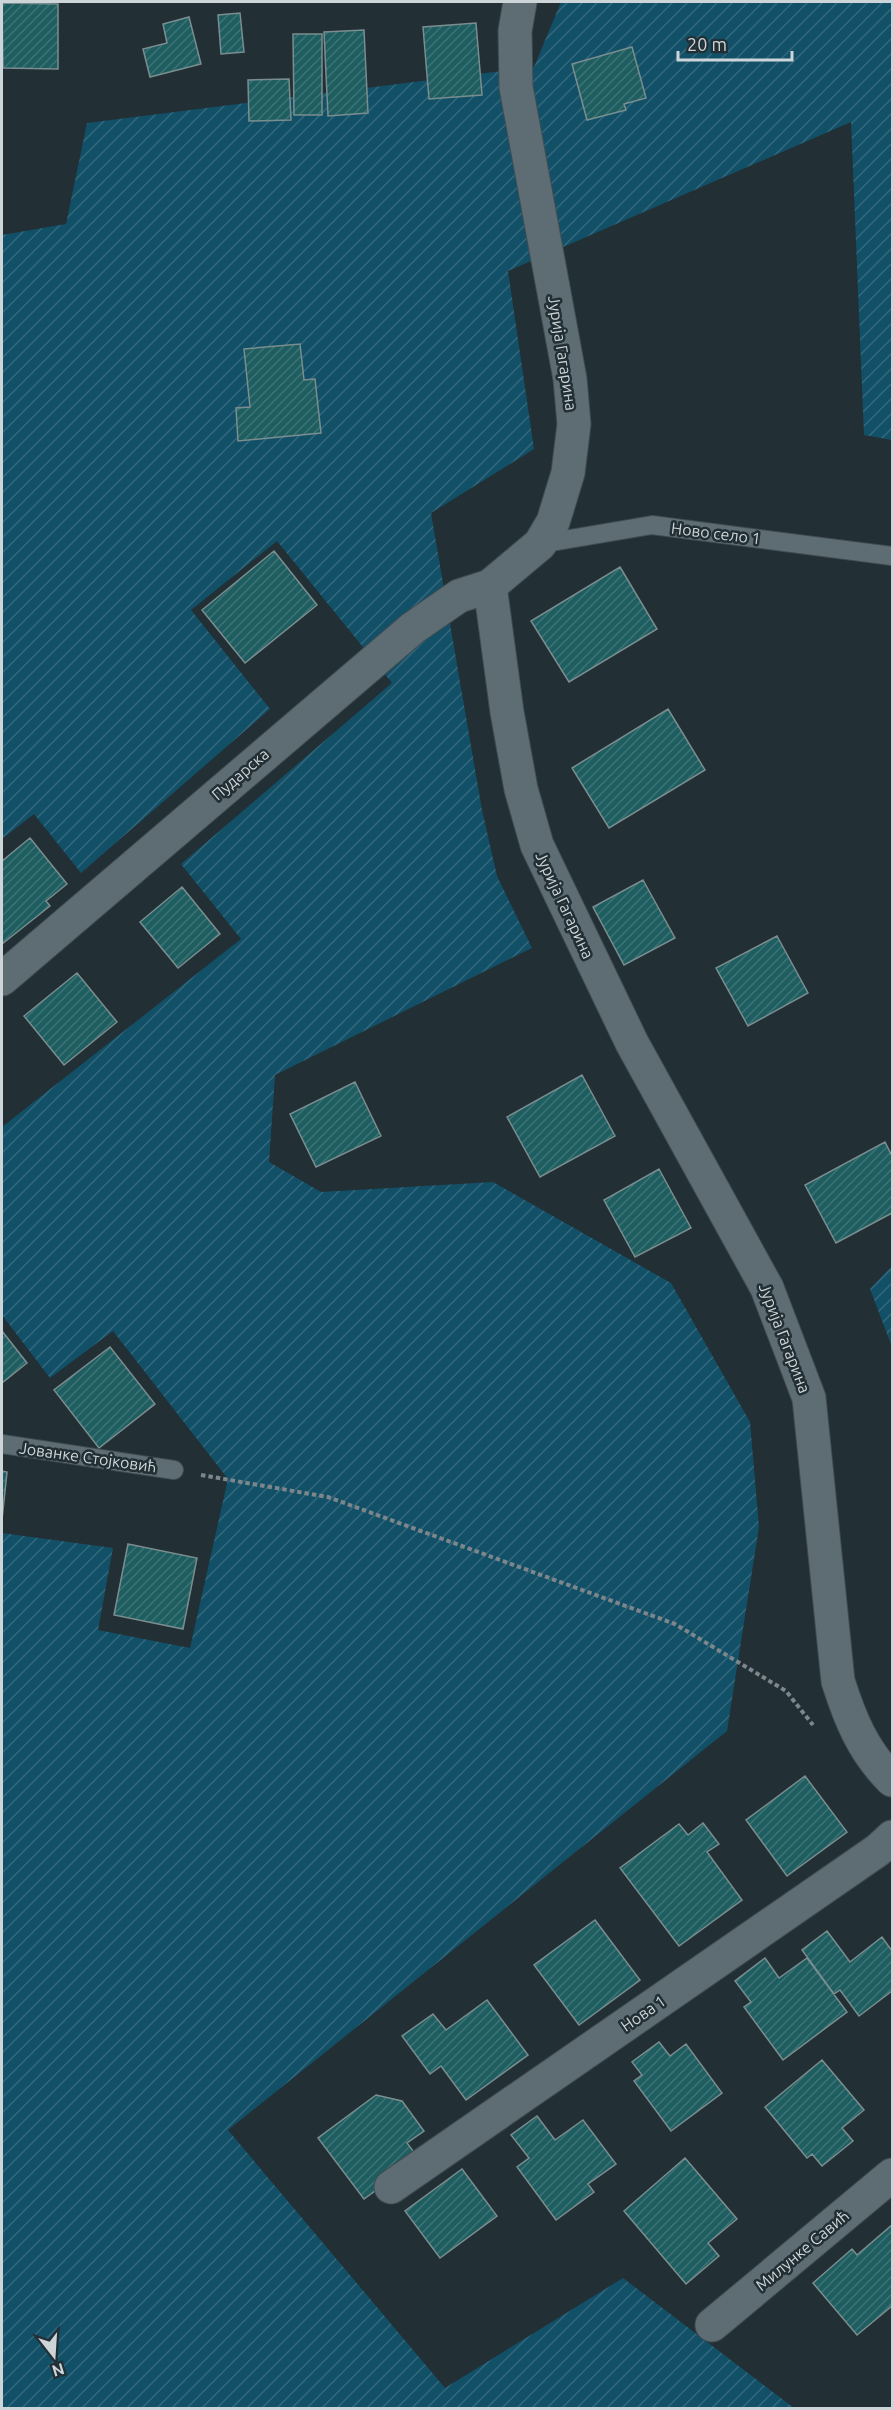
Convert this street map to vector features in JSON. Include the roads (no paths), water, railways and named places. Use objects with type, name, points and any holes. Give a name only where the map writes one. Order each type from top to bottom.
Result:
[{"type":"street","name":"Јурија Гагарина","points":[[520,2],[515,31],[516,87],[570,379],[574,424],[568,473],[553,522],[540,544],[490,586],[507,712],[521,789],[537,845],[632,1043],[767,1288],[809,1398],[838,1681],[849,1719],[873,1761],[892,1780]]},
{"type":"street","name":"Пударска","points":[[2,979],[413,628],[459,596],[490,586]]},
{"type":"street","name":"Нова 1","points":[[391,2187],[878,1850],[892,1837]]},
{"type":"street","name":"Милунке Савић","points":[[712,2325],[892,2175]]},
{"type":"lane","name":"Ново село 1","points":[[540,544],[652,525],[892,556]]},
{"type":"lane","name":"Јованке Стојковић","points":[[2,1444],[174,1470]]}]
